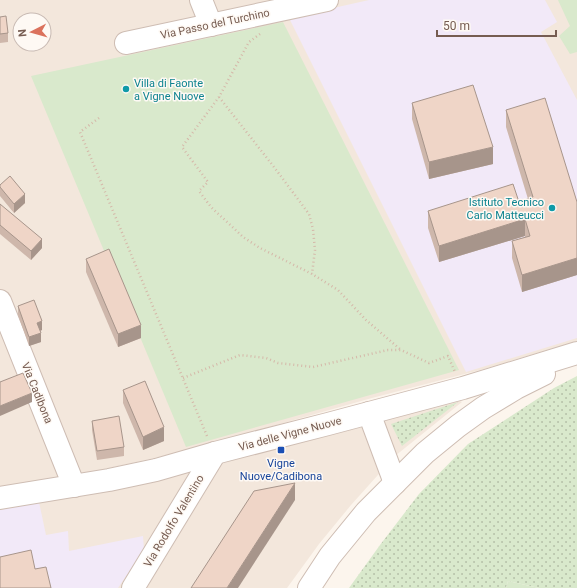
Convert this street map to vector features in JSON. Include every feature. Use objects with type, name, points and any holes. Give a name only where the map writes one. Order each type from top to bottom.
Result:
[{"type":"street","points":[[202,0],[212,25]]},
{"type":"street","name":"Via Passo del Turchino","points":[[126,43],[327,0]]},
{"type":"street","name":"Via Cadibona","points":[[0,300],[74,486]]},
{"type":"street","name":"Via delle Vigne Nuove","points":[[0,498],[138,474],[462,388],[577,353]]},
{"type":"street","points":[[309,588],[330,556],[366,512],[425,453],[472,416],[516,388],[577,356]]},
{"type":"street","points":[[369,413],[395,483]]},
{"type":"street","name":"Via Rodolfo Valentino","points":[[133,588],[215,454]]},
{"type":"path","points":[[265,31],[249,42],[219,97],[182,147],[208,182],[199,191],[211,208],[243,237],[260,248],[312,274],[338,290],[366,320],[401,350],[429,363],[448,356],[462,388]]},
{"type":"path","points":[[219,97],[309,214],[313,229],[315,250],[312,274]]},
{"type":"path","points":[[99,118],[80,132],[215,454]]},
{"type":"path","points":[[182,378],[240,355],[266,358],[278,363],[314,367],[388,350],[401,350]]},
{"type":"shaded area","points":[[0,0],[577,0],[577,341],[484,369],[372,398],[184,451],[86,473],[0,487]]},
{"type":"shaded area","points":[[369,0],[545,0],[557,22],[541,32],[577,100],[577,338],[466,372],[289,18]]},
{"type":"shaded area","points":[[457,399],[462,402],[395,456],[351,505],[319,544],[287,588],[0,588],[0,506],[152,481],[366,426]]},
{"type":"shaded area","points":[[39,502],[46,535],[68,531],[69,551],[143,536],[144,550],[118,588],[0,588],[0,510]]},
{"type":"green space","points":[[558,0],[577,0],[577,52],[570,54],[559,36],[570,26]]},
{"type":"green space","points":[[283,22],[459,370],[186,447],[31,76]]},
{"type":"green space","points":[[577,376],[577,588],[539,588],[508,581],[506,588],[349,588],[419,494],[468,444],[554,388]]},
{"type":"green space","points":[[458,402],[402,446],[391,424]]},
{"type":"green space","points":[[508,581],[539,588],[506,588]]},
{"type":"building","points":[[6,16],[8,33],[0,34],[0,17]]},
{"type":"building","points":[[473,85],[493,147],[429,162],[412,103]]},
{"type":"building","name":"Istituto Tecnico Carlo Matteucci","points":[[545,98],[577,202],[577,258],[522,275],[512,241],[530,236],[525,219],[439,246],[428,211],[513,184],[519,202],[533,197],[506,110]]},
{"type":"building","points":[[10,176],[25,194],[14,204],[0,187],[0,185]]},
{"type":"building","points":[[0,204],[42,239],[31,251],[0,225]]},
{"type":"building","points":[[109,249],[141,325],[118,334],[86,259]]},
{"type":"building","points":[[34,300],[42,321],[37,323],[41,333],[29,337],[18,306]]},
{"type":"building","points":[[23,373],[32,393],[0,406],[0,382]]},
{"type":"building","points":[[145,381],[164,427],[143,437],[123,390]]},
{"type":"building","points":[[119,416],[124,447],[97,451],[92,421]]},
{"type":"building","points":[[295,483],[227,588],[191,588],[254,491]]},
{"type":"building","points":[[31,550],[35,569],[46,567],[51,588],[0,588],[0,557]]},
{"type":"place","name":"Villa di Faonte a Vigne Nuove","points":[[126,89]]},
{"type":"place","name":"Istituto Tecnico Carlo Matteucci","points":[[552,208]]},
{"type":"place","name":"Vigne Nuove/Cadibona","points":[[281,450]]}]
